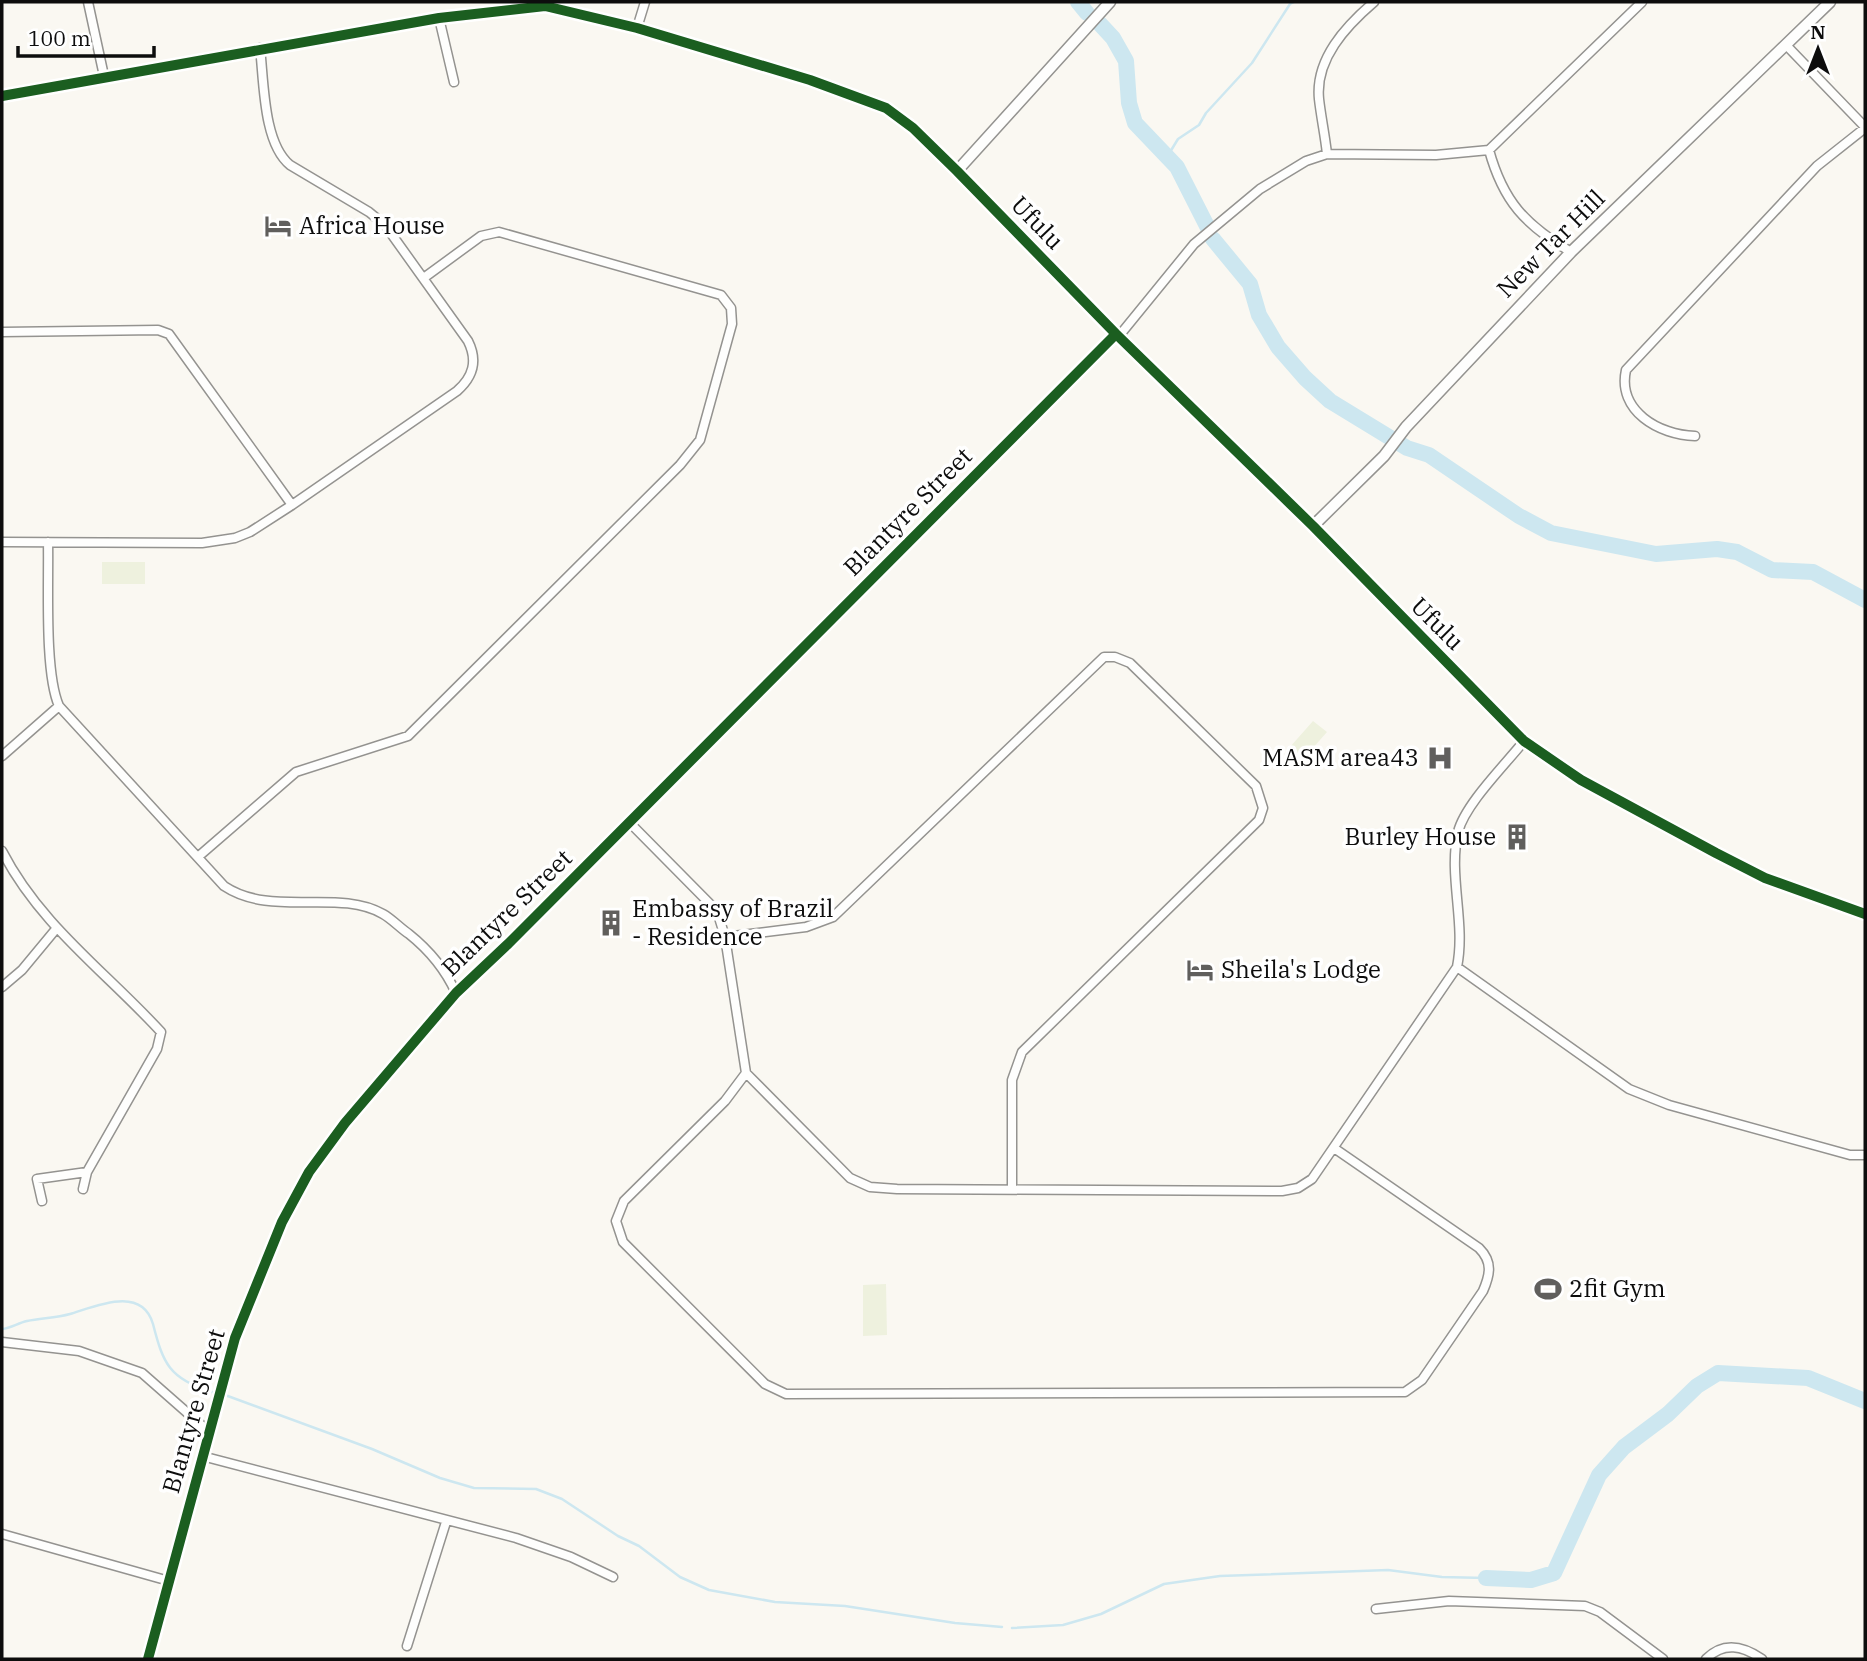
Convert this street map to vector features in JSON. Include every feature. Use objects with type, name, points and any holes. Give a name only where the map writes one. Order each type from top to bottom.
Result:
[{"type":"street","points":[[88,2],[104,76]]},
{"type":"street","points":[[637,29],[645,2]]},
{"type":"street","points":[[957,172],[1110,2]]},
{"type":"street","points":[[1374,2],[1343,32],[1320,73],[1319,97],[1326,154],[1436,155],[1489,149],[1642,2]]},
{"type":"street","name":"New Tar Hill","points":[[1313,526],[1384,456],[1406,427],[1571,252],[1830,2]]},
{"type":"street","name":"Ufulu","points":[[2,96],[439,18],[545,6],[637,29],[810,80],[886,108],[913,128],[1117,335],[1313,526],[1524,741],[1581,780],[1716,853],[1765,877],[1865,914]]},
{"type":"street","points":[[439,18],[454,82]]},
{"type":"street","points":[[1695,436],[1666,432],[1640,416],[1625,394],[1623,385],[1626,370],[1817,166],[1865,128],[1786,45]]},
{"type":"street","points":[[2,542],[219,541],[250,532],[457,391],[468,380],[473,368],[471,347],[425,278],[380,220],[302,173],[280,156],[271,132],[260,48]]},
{"type":"street","points":[[1489,149],[1501,187],[1509,201],[1553,241],[1571,252]]},
{"type":"street","name":"Blantyre Street","points":[[148,1659],[235,1338],[282,1222],[302,1185],[345,1123],[456,993],[1117,335],[1205,234],[1260,189],[1306,161],[1326,154]]},
{"type":"street","points":[[199,856],[296,772],[408,736],[671,475],[700,440],[732,324],[731,308],[721,295],[499,232],[481,236],[425,278]]},
{"type":"street","points":[[2,332],[158,330],[170,334],[292,505]]},
{"type":"street","points":[[48,542],[53,686],[59,706],[224,886],[254,900],[340,904],[382,913],[423,945],[448,975],[456,993]]},
{"type":"street","points":[[724,937],[806,927],[833,917],[1104,657],[1115,657],[1130,663],[1256,786],[1263,808],[1259,820],[1022,1052],[1012,1080],[1013,1188]]},
{"type":"street","points":[[2,756],[59,706]]},
{"type":"street","points":[[629,822],[717,911],[724,937],[746,1073],[850,1178],[860,1184],[881,1189],[1290,1190],[1312,1179],[1457,967],[1460,934],[1458,834],[1469,811],[1524,741]]},
{"type":"street","points":[[2,851],[26,892],[57,929],[161,1032],[157,1049],[87,1172],[83,1189]]},
{"type":"street","points":[[2,987],[22,970],[57,929]]},
{"type":"street","points":[[1457,967],[1629,1089],[1669,1105],[1726,1121],[1850,1155],[1865,1155]]},
{"type":"street","points":[[746,1073],[724,1101],[624,1201],[616,1221],[623,1242],[760,1379],[775,1391],[786,1394],[1405,1392],[1422,1380],[1483,1291],[1489,1277],[1489,1264],[1479,1248],[1334,1148]]},
{"type":"street","points":[[26,1180],[87,1172]]},
{"type":"street","points":[[37,1179],[42,1201]]},
{"type":"street","points":[[2,1342],[79,1351],[142,1373],[208,1431]]},
{"type":"street","points":[[202,1456],[446,1522],[516,1538],[571,1557],[613,1577]]},
{"type":"street","points":[[407,1646],[446,1522]]},
{"type":"street","points":[[2,1534],[169,1581]]},
{"type":"street","points":[[1376,1609],[1449,1601],[1585,1606],[1600,1612],[1663,1659]]},
{"type":"street","points":[[1706,1659],[1720,1648],[1734,1647],[1762,1659]]},
{"type":"green space","points":[[102,562],[145,562],[145,584],[102,584]]},
{"type":"green space","points":[[1313,721],[1327,732],[1304,758],[1290,747]]},
{"type":"green space","points":[[886,1284],[887,1335],[863,1336],[863,1285]]},
{"type":"waterway","points":[[1078,2],[1087,13]]},
{"type":"waterway","points":[[1167,157],[1178,139],[1199,125],[1206,113],[1252,63],[1290,4],[1294,2]]},
{"type":"waterway","points":[[1100,24],[1113,38],[1126,61],[1129,103],[1135,123],[1177,167],[1209,230]]},
{"type":"waterway","points":[[1213,239],[1250,284],[1259,315],[1278,347],[1330,401],[1407,448],[1429,455],[1519,516],[1551,533],[1656,554],[1717,549],[1737,552],[1772,570],[1813,572],[1865,600]]},
{"type":"waterway","points":[[2,1329],[105,1303],[129,1302],[139,1305],[147,1312],[170,1368],[186,1381],[212,1392]]},
{"type":"waterway","points":[[1486,1578],[1531,1580],[1554,1573],[1599,1475],[1624,1447],[1668,1414],[1697,1386],[1718,1373],[1808,1378],[1865,1401]]},
{"type":"waterway","points":[[225,1395],[372,1449],[440,1478],[474,1488],[536,1489],[562,1499],[618,1536],[639,1546],[680,1577],[709,1590],[775,1602],[845,1606],[955,1623],[1002,1627]]},
{"type":"waterway","points":[[1012,1628],[1063,1625],[1101,1614],[1164,1584],[1220,1576],[1388,1570],[1442,1577],[1486,1578]]},
{"type":"cycle path","points":[[2,96],[439,18],[545,6],[637,28],[810,80],[886,108],[913,128],[957,171],[1116,334],[1313,526],[1524,741],[1581,780],[1765,878],[1865,914]]},
{"type":"cycle path","points":[[148,1659],[235,1338],[282,1222],[309,1172],[345,1123],[456,993],[1116,334]]},
{"type":"place","name":"Africa House","points":[[278,226]]},
{"type":"place","name":"MASM area43","points":[[1440,758]]},
{"type":"place","name":"Burley House","points":[[1517,837]]},
{"type":"place","name":"Embassy of Brazil - Residence","points":[[611,923]]},
{"type":"place","name":"Sheila's Lodge","points":[[1200,970]]},
{"type":"place","name":"2fit Gym","points":[[1548,1289]]}]
